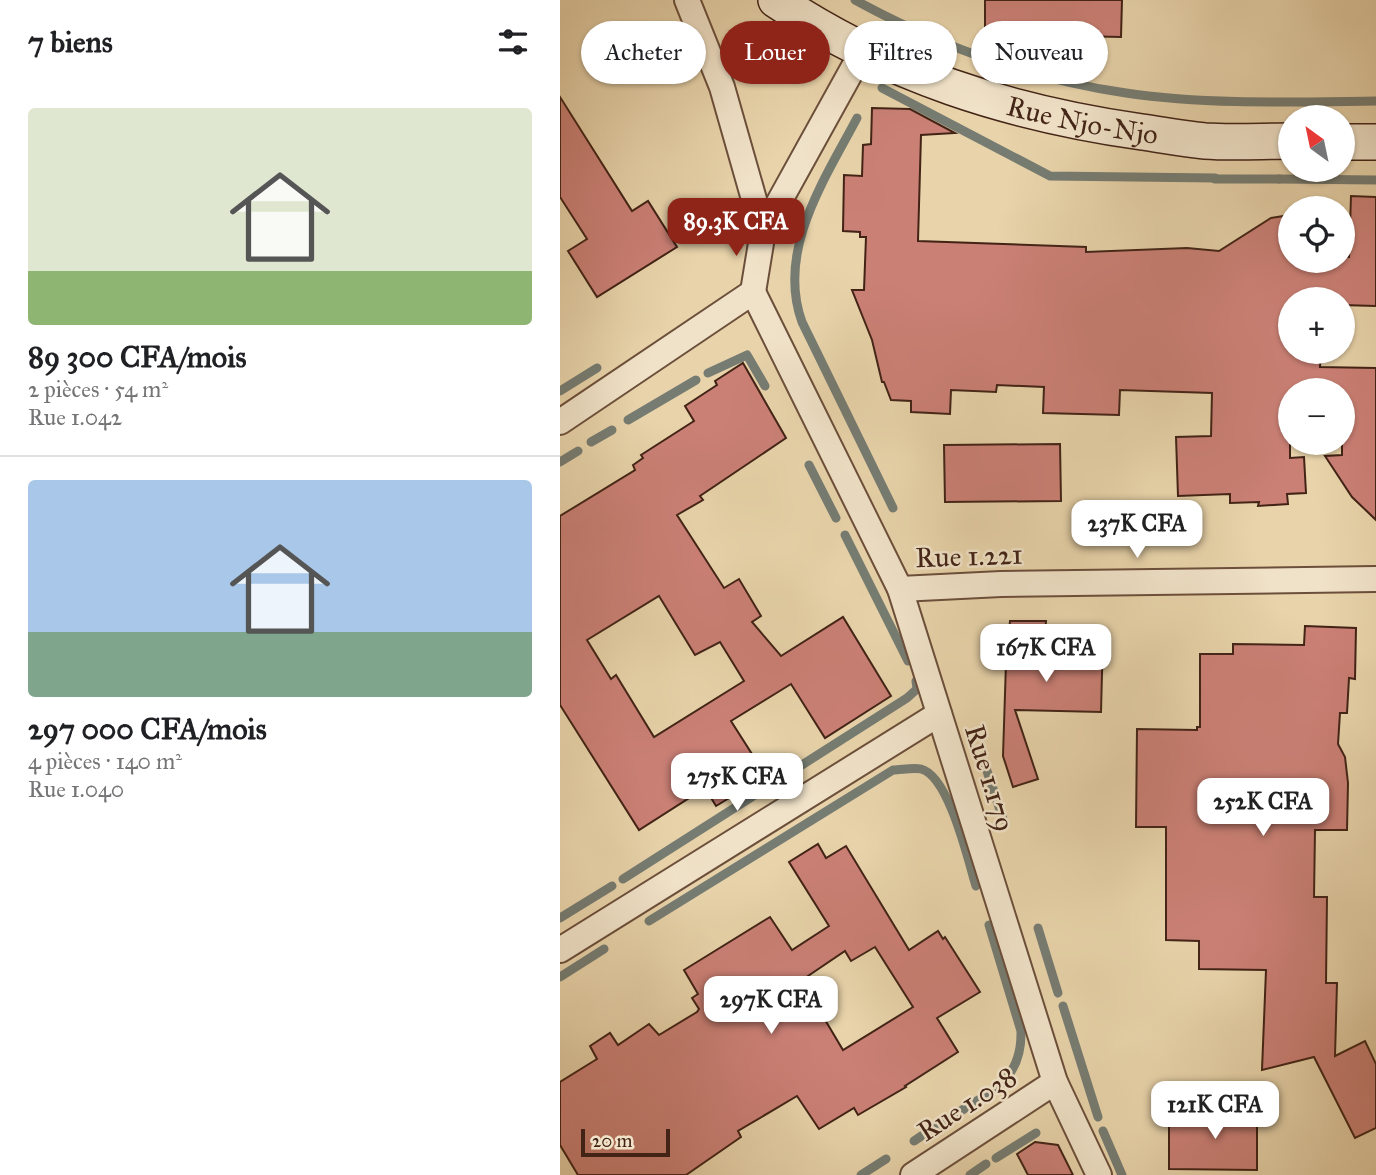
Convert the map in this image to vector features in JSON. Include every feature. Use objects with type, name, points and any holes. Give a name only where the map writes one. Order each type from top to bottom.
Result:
[{"type":"main road","name":"Rue Njo-Njo","points":[[776,0],[844,41]]},
{"type":"main road","name":"Rue Njo-Njo","points":[[937,84],[1014,108],[1094,125],[1205,141],[1278,141]]},
{"type":"main road","points":[[1355,142],[1376,142]]},
{"type":"street","points":[[687,0],[722,87],[763,231]]},
{"type":"street","points":[[560,422],[753,292],[763,231],[844,84]]},
{"type":"street","name":"Rue 1.179","points":[[753,292],[900,589],[1055,1082],[1099,1175]]},
{"type":"street","name":"Rue 1.221","points":[[900,589],[1014,584],[1376,579]]},
{"type":"street","points":[[560,950],[939,714]]},
{"type":"street","name":"Rue 1.038","points":[[913,1175],[1055,1082]]},
{"type":"building","points":[[985,0],[1122,0],[1121,37],[1108,37],[1108,21],[985,21]]},
{"type":"building","points":[[560,97],[632,211],[648,201],[677,247],[597,297],[568,251],[587,239],[560,197]]},
{"type":"building","points":[[872,108],[910,109],[955,133],[921,135],[918,241],[1086,247],[1086,252],[1187,248],[1219,251],[1271,218],[1278,217],[1278,273],[1355,273],[1355,196],[1376,197],[1376,306],[1355,305],[1355,287],[1278,287],[1278,364],[1376,368],[1376,520],[1352,497],[1325,456],[1355,455],[1355,378],[1278,378],[1278,455],[1304,457],[1306,493],[1287,494],[1288,504],[1258,506],[1259,502],[1230,503],[1230,494],[1178,496],[1176,437],[1211,436],[1212,393],[1120,390],[1119,415],[1043,413],[1044,387],[997,385],[996,392],[951,390],[950,414],[911,412],[911,401],[891,400],[882,382],[872,340],[852,290],[864,290],[866,237],[860,237],[860,232],[843,231],[844,175],[862,176],[863,145],[871,144]]},
{"type":"building","points":[[743,363],[786,438],[700,496],[703,500],[677,515],[724,588],[739,579],[761,616],[752,622],[781,656],[843,617],[891,696],[825,738],[791,684],[731,721],[766,776],[716,806],[705,788],[639,830],[560,705],[560,516],[635,470],[633,465],[643,458],[641,455],[694,421],[685,406],[717,385],[715,381]],"holes":[[[659,596],[695,655],[720,642],[744,681],[654,737],[616,675],[611,679],[587,640]]]},
{"type":"building","points":[[1060,444],[1061,501],[945,502],[944,445]]},
{"type":"building","points":[[1010,621],[1046,621],[1045,633],[1103,635],[1101,712],[1015,710],[1038,779],[1013,787],[1003,756],[1007,632]]},
{"type":"building","points":[[1305,626],[1356,628],[1355,679],[1349,678],[1347,713],[1340,713],[1338,744],[1345,757],[1348,783],[1347,830],[1315,830],[1314,897],[1327,897],[1326,983],[1337,983],[1335,1056],[1365,1041],[1376,1064],[1376,1128],[1355,1138],[1314,1057],[1262,1070],[1266,970],[1199,969],[1199,941],[1166,940],[1166,827],[1136,827],[1137,729],[1197,730],[1197,727],[1200,727],[1200,654],[1233,654],[1233,644],[1304,645]]},
{"type":"building","points":[[818,844],[826,858],[846,846],[909,950],[938,931],[943,939],[945,937],[980,992],[937,1018],[958,1052],[858,1115],[854,1108],[819,1129],[797,1096],[738,1131],[741,1137],[686,1175],[578,1175],[560,1145],[560,1082],[597,1059],[590,1046],[610,1033],[618,1045],[649,1024],[659,1035],[697,1012],[699,1009],[692,998],[698,994],[684,970],[770,917],[792,950],[829,926],[789,862]],"holes":[[[875,947],[913,1007],[843,1050],[818,1008],[825,1004],[808,976],[845,951],[851,961]]]},
{"type":"building","points":[[1226,1104],[1252,1105],[1252,1120],[1257,1121],[1257,1170],[1169,1169],[1169,1116],[1225,1116]]},
{"type":"building","points":[[1035,1142],[1058,1145],[1073,1175],[1028,1175],[1017,1154]]},
{"type":"waterway","points":[[855,0],[952,46],[1020,70],[1090,87],[1157,97],[1219,101],[1376,101]]},
{"type":"waterway","points":[[882,88],[1050,176],[1215,178]]},
{"type":"waterway","points":[[857,118],[831,165],[808,216],[795,268],[796,295],[802,322],[893,508]]},
{"type":"waterway","points":[[1215,179],[1278,179]]},
{"type":"waterway","points":[[1355,180],[1376,180]]},
{"type":"waterway","points":[[708,373],[747,355],[765,386]]},
{"type":"waterway","points":[[560,391],[597,368]]},
{"type":"waterway","points":[[628,420],[696,380]]},
{"type":"waterway","points":[[591,442],[612,430]]},
{"type":"waterway","points":[[560,462],[578,451]]},
{"type":"waterway","points":[[809,465],[836,518]]},
{"type":"waterway","points":[[845,535],[908,661]]},
{"type":"waterway","points":[[623,879],[907,698],[917,689],[916,681]]},
{"type":"waterway","points":[[984,762],[1003,819]]},
{"type":"waterway","points":[[649,921],[893,770],[911,768],[921,769],[931,775],[949,802],[976,886]]},
{"type":"waterway","points":[[560,918],[612,886]]},
{"type":"waterway","points":[[914,1141],[997,1087],[1006,1079],[1017,1059],[1021,1031],[989,925]]},
{"type":"waterway","points":[[1038,928],[1058,993]]},
{"type":"waterway","points":[[560,977],[604,949]]},
{"type":"waterway","points":[[1063,1006],[1098,1117]]},
{"type":"waterway","points":[[1103,1131],[1122,1175]]},
{"type":"waterway","points":[[996,1158],[1036,1133]]},
{"type":"waterway","points":[[861,1175],[886,1159]]},
{"type":"waterway","points":[[970,1175],[986,1164]]}]
